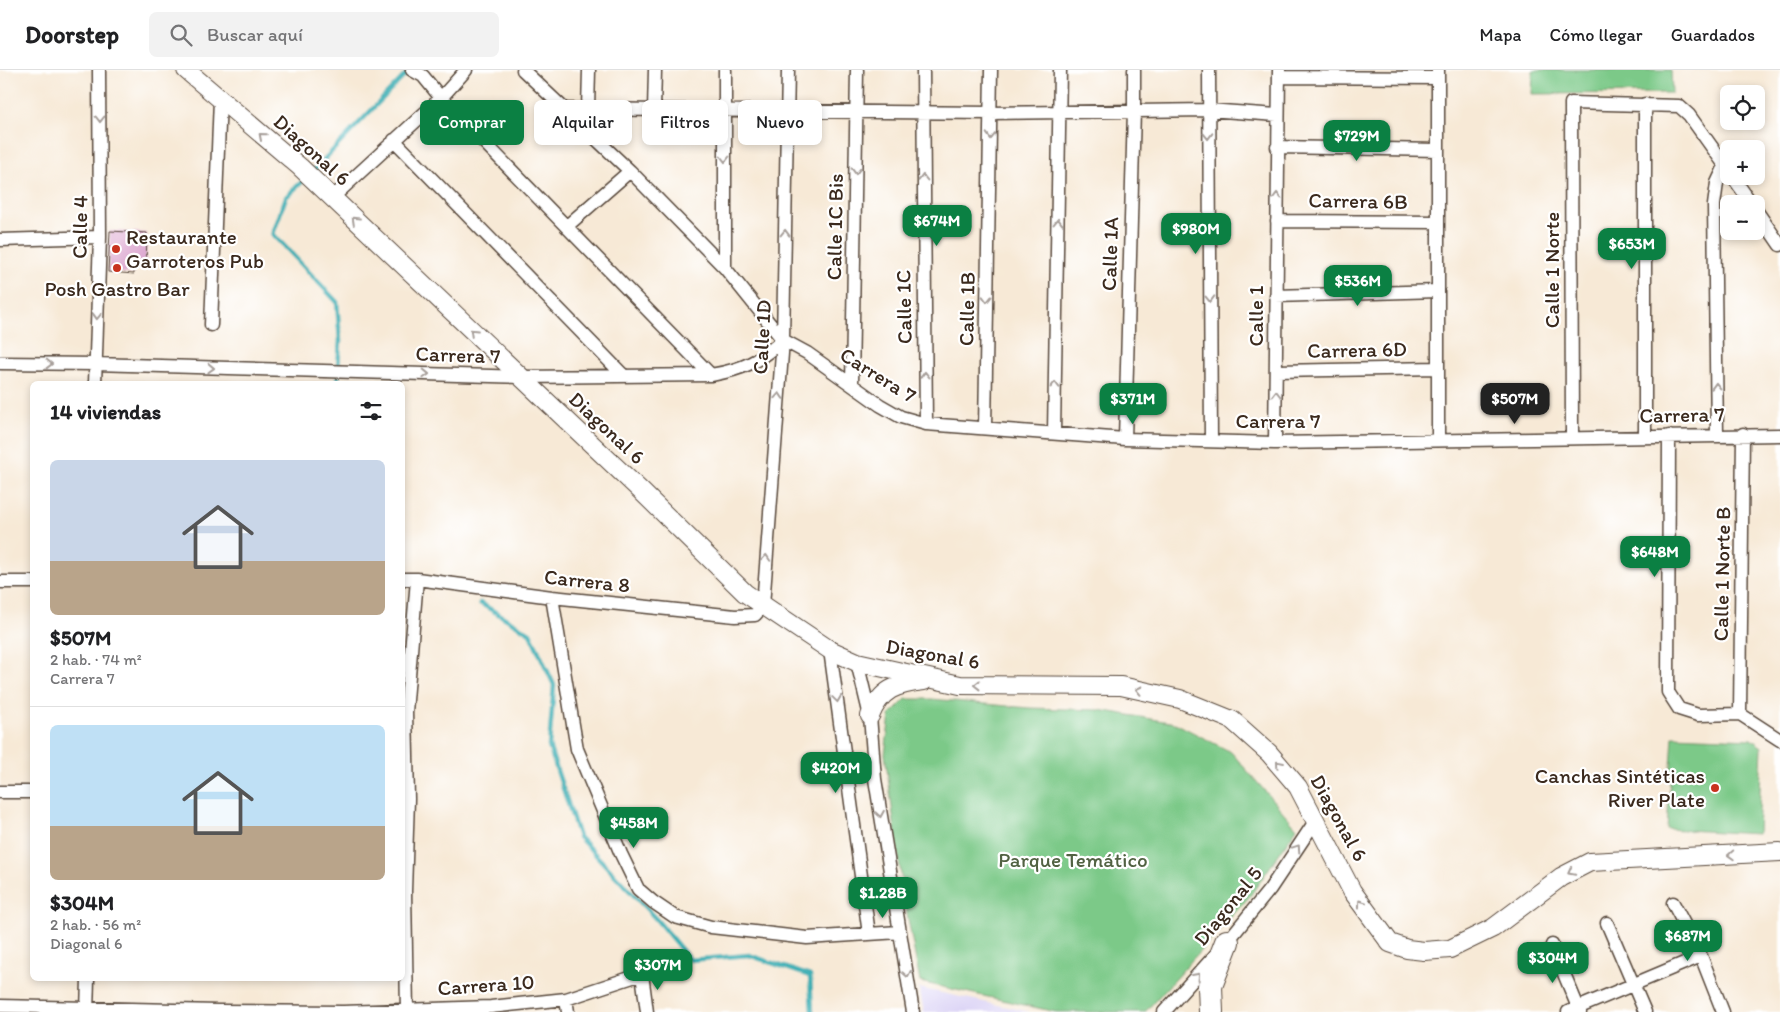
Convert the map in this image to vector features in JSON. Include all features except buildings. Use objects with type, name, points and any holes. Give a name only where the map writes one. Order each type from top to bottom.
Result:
[{"type":"highway","points":[[1211,1012],[1210,986],[1227,942]]},
{"type":"street","name":"Calle 4","points":[[95,381],[100,237],[99,70]]},
{"type":"street","name":"Diagonal 6","points":[[186,70],[300,167],[745,593],[830,650],[857,662],[960,685],[1121,686],[1180,698],[1232,720],[1269,753],[1298,786],[1352,891],[1390,942],[1407,949],[1424,951],[1450,949],[1493,928],[1561,877],[1590,862],[1780,852]]},
{"type":"street","points":[[326,192],[394,140],[441,98],[466,70]]},
{"type":"street","points":[[523,70],[557,100]]},
{"type":"street","points":[[588,100],[589,70]]},
{"type":"street","points":[[654,100],[655,70]]},
{"type":"street","points":[[724,100],[725,70]]},
{"type":"street","name":"Calle 1D","points":[[787,100],[788,70]]},
{"type":"street","name":"Calle 1C Bis","points":[[852,385],[857,70]]},
{"type":"street","name":"Calle 1C","points":[[922,70],[926,424]]},
{"type":"street","name":"Calle 1B","points":[[985,428],[991,70]]},
{"type":"street","points":[[1054,433],[1060,70]]},
{"type":"street","name":"Calle 1A","points":[[1125,439],[1134,70]]},
{"type":"street","points":[[1208,70],[1211,441]]},
{"type":"street","points":[[418,73],[711,374]]},
{"type":"street","points":[[1279,74],[1438,74],[1438,440]]},
{"type":"street","name":"Calle 1","points":[[1275,443],[1279,74]]},
{"type":"street","points":[[211,325],[220,99]]},
{"type":"street","name":"Calle 1 Norte","points":[[1572,437],[1571,103],[1646,104]]},
{"type":"street","points":[[1645,436],[1646,104],[1679,106],[1689,115],[1720,158]]},
{"type":"street","points":[[822,110],[991,113],[1208,110],[1278,115]]},
{"type":"street","points":[[394,140],[624,376]]},
{"type":"street","points":[[604,145],[725,268],[783,340]]},
{"type":"street","points":[[724,145],[725,268]]},
{"type":"street","name":"Calle 1D","points":[[763,606],[783,340],[786,145]]},
{"type":"street","points":[[1277,147],[1438,150]]},
{"type":"street","points":[[567,226],[630,171]]},
{"type":"street","points":[[1716,435],[1714,205],[1717,182],[1720,179]]},
{"type":"street","name":"Carrera 6B","points":[[1277,221],[1438,222]]},
{"type":"street","points":[[1765,223],[1780,245]]},
{"type":"street","points":[[0,240],[100,237]]},
{"type":"street","points":[[1276,296],[1438,291]]},
{"type":"street","name":"Carrera 7","points":[[0,363],[95,364],[521,377],[711,374],[741,369],[752,364],[783,340],[807,353],[880,405],[901,417],[926,424],[1125,439],[1275,443],[1744,434],[1780,435]]},
{"type":"street","name":"Carrera 6D","points":[[1276,371],[1438,368]]},
{"type":"street","name":"Calle 1 Norte B","points":[[1740,714],[1744,434]]},
{"type":"street","points":[[1669,436],[1668,692],[1679,709],[1698,714],[1740,714],[1780,740]]},
{"type":"street","name":"Carrera 8","points":[[405,578],[552,598],[734,616],[755,615],[763,606]]},
{"type":"street","points":[[407,1011],[406,712],[417,579]]},
{"type":"street","points":[[0,582],[30,582]]},
{"type":"street","points":[[552,598],[577,749],[621,854],[638,889],[652,902],[675,917],[710,927],[807,938],[899,932]]},
{"type":"street","points":[[830,650],[869,934]]},
{"type":"street","points":[[857,662],[870,716],[875,779],[913,1012]]},
{"type":"street","points":[[870,716],[882,696],[896,686],[905,683],[934,680]]},
{"type":"street","points":[[0,792],[30,792]]},
{"type":"street","name":"Diagonal 5","points":[[1164,1012],[1227,942],[1270,889],[1316,820]]},
{"type":"street","points":[[1672,903],[1700,956],[1723,1012]]},
{"type":"street","points":[[1607,923],[1645,1012]]},
{"type":"street","points":[[1552,945],[1575,1011],[1700,956]]},
{"type":"street","name":"Carrera 10","points":[[0,1006],[87,1010],[343,1012],[491,1009],[566,999],[642,974],[647,1012]]},
{"type":"street","points":[[87,1010],[88,981]]},
{"type":"street","points":[[566,999],[568,1012]]},
{"type":"shaded area","points":[[919,988],[1030,1012],[924,1012]]},
{"type":"green space","points":[[1533,70],[1671,70],[1672,93],[1532,94]]},
{"type":"green space","name":"Parque Temático","points":[[906,699],[932,699],[1029,708],[1100,710],[1175,723],[1231,752],[1297,828],[1250,896],[1145,1012],[1056,1012],[920,982],[904,898],[885,754],[890,715]]},
{"type":"green space","name":"Canchas Sintéticas River Plate","points":[[1673,736],[1751,739],[1762,747],[1758,834],[1667,829]]},
{"type":"waterway","points":[[312,172],[410,70]]},
{"type":"waterway","points":[[307,177],[286,197],[273,234],[337,302],[340,341],[338,367]]},
{"type":"waterway","points":[[480,603],[530,633],[554,685],[549,746],[579,837],[656,919],[690,960],[749,955],[810,976],[812,1012]]},
{"type":"place","name":"Restaurante Garroteros Pub","points":[[116,249]]},
{"type":"place","name":"Posh Gastro Bar","points":[[117,268]]},
{"type":"place","name":"Canchas Sintéticas River Plate","points":[[1715,788]]}]
